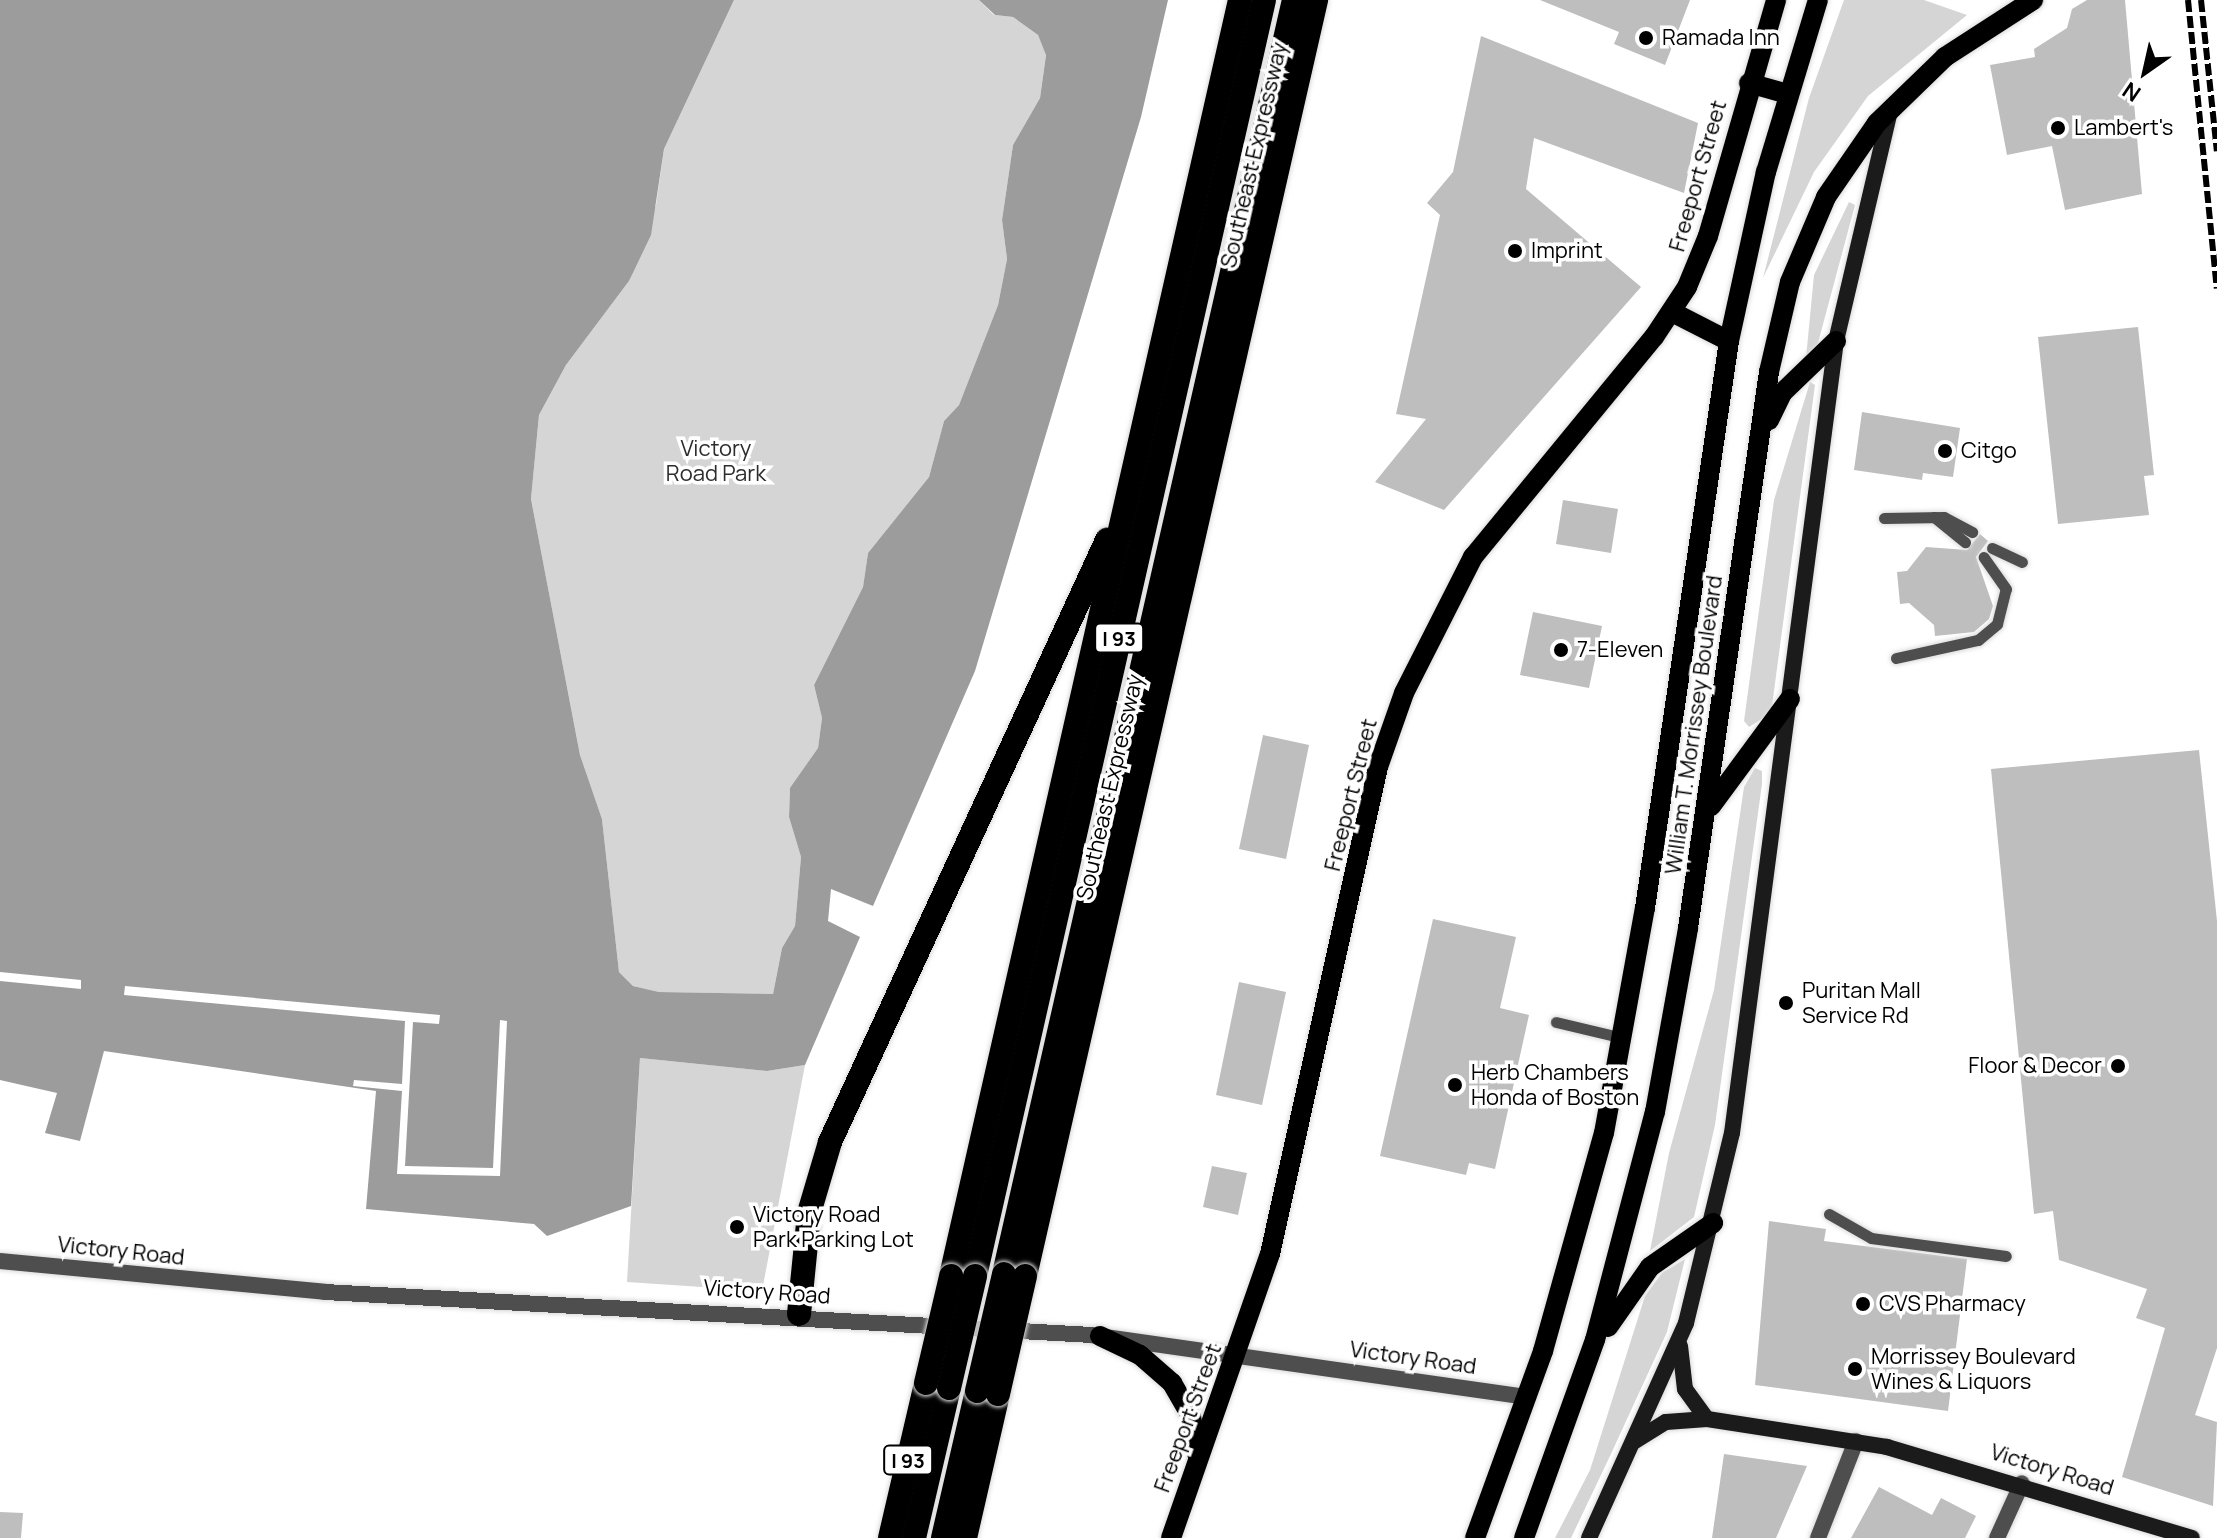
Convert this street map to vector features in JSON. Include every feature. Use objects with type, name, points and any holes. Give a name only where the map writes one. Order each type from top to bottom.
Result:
[{"type":"highway","name":"I 93","points":[[963,1276],[1123,509],[1240,0]]},
{"type":"highway","name":"I 93","points":[[914,1538],[938,1385],[1264,0]]},
{"type":"highway","name":"I 93","points":[[1015,1275],[1294,0]]},
{"type":"highway","name":"Southeast Expressway","points":[[965,1538],[987,1392],[1316,0]]},
{"type":"highway","points":[[799,1314],[809,1213],[830,1142],[1060,630],[1123,509]]},
{"type":"highway","name":"I 93","points":[[890,1538],[938,1385]]},
{"type":"highway","name":"I 93","points":[[943,1538],[987,1392]]},
{"type":"main road","name":"Freeport Street","points":[[1171,1538],[1236,1355],[1285,1201],[1378,767],[1409,681],[1473,557],[1672,312],[1705,246],[1749,83],[1776,0]]},
{"type":"main road","name":"William T. Morrissey Boulevard","points":[[1475,1538],[1528,1397],[1574,1250],[1623,1038],[1729,341],[1788,94],[1818,0]]},
{"type":"main road","name":"William T. Morrissey Boulevard","points":[[1524,1538],[1580,1385],[1655,1112],[1702,836],[1777,327],[1797,261],[1842,171],[1898,100],[1945,57],[2033,0]]},
{"type":"main road","points":[[1749,83],[1788,94]]},
{"type":"main road","points":[[1589,1538],[1680,1340],[1713,1223],[1740,1082],[1836,341],[1876,152],[1898,100]]},
{"type":"main road","points":[[1672,312],[1729,341]]},
{"type":"main road","points":[[1756,466],[1782,393],[1836,341]]},
{"type":"main road","points":[[1702,836],[1728,776],[1773,730],[1790,699]]},
{"type":"main road","points":[[1580,1385],[1631,1287],[1713,1223]]},
{"type":"main road","points":[[1100,1336],[1140,1355],[1172,1383],[1191,1416],[1197,1465]]},
{"type":"main road","points":[[1680,1340],[1685,1389],[1707,1419]]},
{"type":"main road","name":"Victory Road","points":[[1632,1446],[1666,1422],[1707,1419],[1856,1441],[2022,1483],[2192,1538]]},
{"type":"street","name":"Victory Road","points":[[0,1261],[325,1292],[799,1314],[1100,1336],[1528,1397]]},
{"type":"street","points":[[1818,1538],[1856,1441]]},
{"type":"street","points":[[1997,1538],[2022,1483]]},
{"type":"lane","points":[[1884,518],[1934,517],[1969,537]]},
{"type":"lane","points":[[1896,658],[1978,640],[1997,624],[2006,589],[1988,552],[2022,562]]},
{"type":"lane","points":[[1556,1022],[1623,1038]]},
{"type":"lane","points":[[1829,1214],[1871,1238],[2006,1256]]},
{"type":"green space","name":"Victory Road Park","points":[[734,0],[979,0],[994,15],[1013,17],[1038,35],[1046,54],[1040,98],[1013,145],[1002,220],[1007,259],[998,305],[959,405],[944,421],[929,477],[868,553],[863,587],[814,685],[822,718],[818,748],[790,789],[789,817],[801,857],[795,926],[782,948],[773,994],[659,992],[633,986],[619,972],[602,819],[580,755],[531,499],[539,415],[566,365],[629,281],[656,205],[664,149]]},
{"type":"green space","points":[[1844,0],[1924,0],[1967,15],[1868,96],[1814,172],[1763,278],[1809,98]]},
{"type":"green space","points":[[1849,202],[1855,205],[1814,358],[1806,358],[1814,275]]},
{"type":"green space","points":[[1810,382],[1815,385],[1771,713],[1749,727],[1744,721],[1774,500]]},
{"type":"green space","points":[[1755,768],[1762,771],[1762,784],[1715,1125],[1694,1217],[1650,1251],[1669,1153],[1714,990],[1744,787]]},
{"type":"green space","points":[[640,1058],[767,1071],[805,1065],[762,1291],[627,1282]]},
{"type":"green space","points":[[1685,1259],[1667,1332],[1610,1456],[1571,1538],[1555,1538],[1590,1470],[1645,1296],[1662,1273]]},
{"type":"shaded area","points":[[0,0],[734,0],[664,149],[651,235],[629,281],[566,365],[539,415],[531,499],[580,755],[602,819],[619,972],[633,986],[659,992],[773,994],[782,948],[795,926],[801,857],[789,817],[790,788],[818,748],[822,718],[814,685],[863,587],[868,553],[929,477],[944,421],[959,405],[998,305],[1007,259],[1002,220],[1013,145],[1040,98],[1046,55],[1038,35],[1013,17],[995,15],[979,0],[1168,0],[1141,117],[975,671],[873,906],[831,889],[828,921],[860,937],[805,1065],[767,1071],[640,1058],[631,1206],[547,1236],[534,1224],[366,1209],[376,1091],[104,1051],[80,1141],[45,1133],[57,1093],[0,1080]]},
{"type":"pier","points":[[0,972],[81,980],[81,989],[0,981]]},
{"type":"pier","points":[[125,986],[440,1015],[439,1024],[413,1022],[405,1166],[493,1168],[500,1020],[507,1021],[500,1176],[397,1174],[402,1091],[353,1086],[354,1080],[402,1084],[405,1021],[124,995]]},
{"type":"building","name":"Ramada Inn","points":[[1540,0],[1690,0],[1665,65],[1614,44],[1619,32]]},
{"type":"building","points":[[2087,0],[2125,0],[2142,194],[2065,210],[2052,146],[2007,155],[1990,65],[2035,57],[2034,49],[2067,28],[2072,9]]},
{"type":"building","name":"Imprint","points":[[1481,36],[1698,123],[1684,193],[1534,138],[1526,189],[1641,287],[1444,510],[1375,482],[1426,419],[1396,414],[1440,215],[1427,203],[1453,172]]},
{"type":"building","points":[[2138,327],[2154,475],[2144,476],[2149,515],[2058,524],[2038,337]]},
{"type":"building","name":"Citgo","points":[[1862,412],[1960,428],[1953,477],[1923,473],[1922,480],[1854,470]]},
{"type":"building","points":[[1563,500],[1618,509],[1611,553],[1556,544]]},
{"type":"building","points":[[1980,534],[1988,541],[1976,557],[1993,606],[1989,619],[1974,632],[1935,636],[1934,625],[1909,603],[1900,604],[1897,572],[1907,571],[1926,547],[1967,550]]},
{"type":"building","name":"7-Eleven","points":[[1533,612],[1602,626],[1589,688],[1520,675]]},
{"type":"building","points":[[1263,735],[1309,745],[1286,859],[1239,849]]},
{"type":"building","name":"Floor & Decor","points":[[2199,750],[2217,921],[2217,1348],[2195,1415],[2217,1422],[2213,1506],[2122,1477],[2165,1328],[2136,1318],[2147,1289],[2059,1260],[2053,1211],[2034,1214],[1991,769]]},
{"type":"building","name":"Herb Chambers Honda of Boston","points":[[1433,919],[1516,937],[1500,1008],[1529,1015],[1495,1169],[1469,1163],[1466,1175],[1380,1156]]},
{"type":"building","points":[[1239,982],[1286,992],[1262,1105],[1216,1095]]},
{"type":"building","points":[[1212,1166],[1247,1173],[1238,1215],[1203,1207]]},
{"type":"building","name":"CVS Pharmacy","points":[[1769,1221],[1826,1229],[1824,1241],[1967,1259],[1948,1411],[1755,1385]]},
{"type":"building","points":[[1724,1454],[1807,1466],[1776,1538],[1712,1538]]},
{"type":"building","points":[[1879,1487],[1932,1515],[1941,1498],[1976,1516],[1965,1538],[1851,1538]]},
{"type":"building","points":[[0,1512],[23,1513],[21,1538],[0,1538]]},
{"type":"railway","points":[[2188,0],[2217,289]]},
{"type":"railway","points":[[2201,0],[2217,151]]},
{"type":"place","name":"Ramada Inn","points":[[1646,38]]},
{"type":"place","name":"Lambert's","points":[[2058,128]]},
{"type":"place","name":"Imprint","points":[[1515,251]]},
{"type":"place","name":"Citgo","points":[[1945,451]]},
{"type":"place","name":"7-Eleven","points":[[1561,650]]},
{"type":"place","name":"Puritan Mall Service Rd","points":[[1786,1003]]},
{"type":"place","name":"Floor & Decor","points":[[2118,1066]]},
{"type":"place","name":"Herb Chambers Honda of Boston","points":[[1455,1085]]},
{"type":"place","name":"Victory Road Park Parking Lot","points":[[737,1227]]},
{"type":"place","name":"CVS Pharmacy","points":[[1863,1304]]},
{"type":"place","name":"Morrissey Boulevard Wines & Liquors","points":[[1855,1369]]}]
